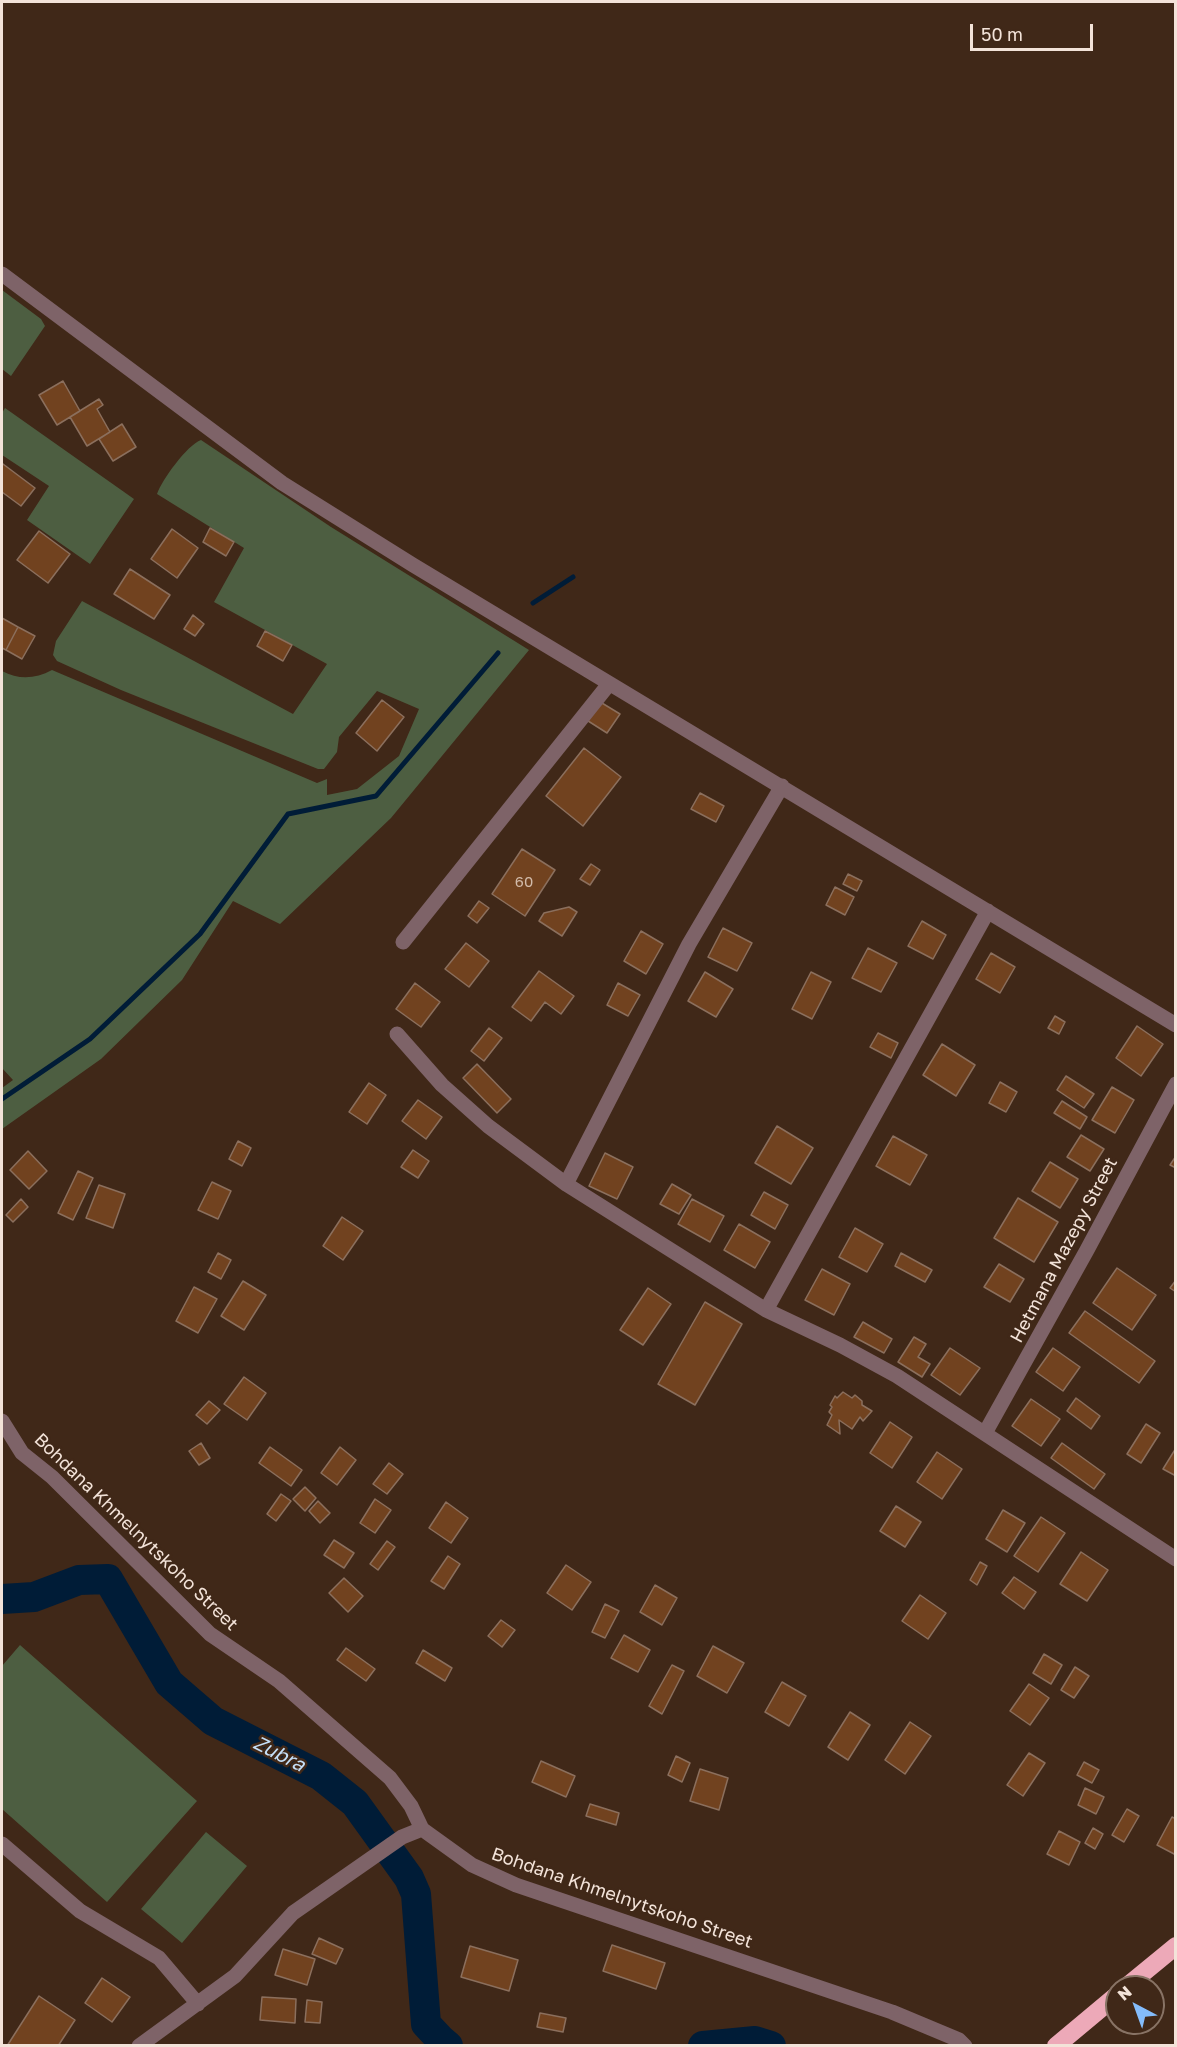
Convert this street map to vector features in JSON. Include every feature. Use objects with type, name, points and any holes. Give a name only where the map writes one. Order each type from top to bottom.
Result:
[{"type":"highway","points":[[1141,1975],[1176,1946]]},
{"type":"highway","points":[[1056,2046],[1105,2005]]},
{"type":"street","points":[[2,274],[282,483],[413,566],[1176,1025]]},
{"type":"street","points":[[403,942],[609,684]]},
{"type":"street","points":[[567,1184],[689,944],[782,786]]},
{"type":"street","points":[[766,1310],[988,911]]},
{"type":"street","points":[[397,1034],[442,1085],[473,1113],[567,1184],[766,1310],[840,1345],[897,1377],[1176,1559]]},
{"type":"street","name":"Hetmana Mazepy Street","points":[[985,1433],[1088,1250],[1176,1084]]},
{"type":"street","name":"Bohdana Khmelnytskoho Street","points":[[2,1421],[22,1453],[52,1477],[210,1634],[279,1681],[390,1778],[411,1806],[422,1829],[472,1865],[516,1885],[892,2012],[959,2040],[965,2046]]},
{"type":"street","points":[[139,2046],[235,1976],[292,1913],[402,1837],[422,1829]]},
{"type":"street","points":[[2,1844],[80,1911],[159,1958],[198,2004]]},
{"type":"green space","points":[[2,290],[41,319],[45,326],[11,376],[2,369]]},
{"type":"green space","points":[[5,408],[134,499],[90,564],[27,520],[49,486],[2,455],[2,413]]},
{"type":"green space","points":[[201,440],[331,527],[529,650],[391,818],[280,924],[233,901],[182,980],[101,1059],[2,1129],[2,1088],[13,1080],[2,1068],[2,671],[15,676],[27,677],[52,670],[317,783],[327,779],[327,795],[357,789],[399,756],[419,709],[377,691],[339,737],[337,752],[324,769],[318,769],[121,690],[57,661],[53,655],[56,641],[82,601],[293,714],[327,664],[214,602],[244,548],[157,494],[176,464],[195,443]]},
{"type":"green space","points":[[20,1645],[197,1801],[107,1902],[2,1809],[2,1666]]},
{"type":"green space","points":[[206,1832],[247,1866],[182,1943],[141,1909]]},
{"type":"building","points":[[63,381],[80,411],[57,425],[39,395]]},
{"type":"building","points":[[99,399],[103,405],[97,409],[110,432],[87,446],[70,417]]},
{"type":"building","points":[[122,424],[136,447],[113,461],[99,439]]},
{"type":"building","points":[[3,464],[35,488],[21,506],[2,492]]},
{"type":"building","points":[[210,528],[234,542],[226,556],[203,542]]},
{"type":"building","points":[[172,529],[198,548],[177,578],[151,559]]},
{"type":"building","points":[[39,531],[70,554],[48,583],[17,560]]},
{"type":"building","points":[[130,569],[170,595],[154,619],[114,594]]},
{"type":"building","points":[[193,615],[204,624],[195,636],[184,629]]},
{"type":"building","points":[[2,618],[18,627],[6,650],[2,648]]},
{"type":"building","points":[[18,627],[35,636],[22,659],[6,650]]},
{"type":"building","points":[[265,631],[292,645],[283,661],[257,646]]},
{"type":"building","points":[[382,700],[404,717],[377,751],[356,733]]},
{"type":"building","points":[[597,700],[620,714],[607,733],[585,719]]},
{"type":"building","points":[[584,748],[621,777],[583,826],[546,796]]},
{"type":"building","points":[[700,793],[724,806],[716,822],[691,809]]},
{"type":"building","points":[[522,849],[555,870],[525,916],[492,894]]},
{"type":"building","points":[[591,864],[600,870],[590,885],[580,879]]},
{"type":"building","points":[[848,874],[862,881],[857,891],[843,884]]},
{"type":"building","points":[[835,887],[854,897],[845,915],[826,905]]},
{"type":"building","points":[[479,901],[489,908],[477,923],[468,916]]},
{"type":"building","points":[[569,907],[577,912],[562,936],[539,921],[544,913]]},
{"type":"building","points":[[922,921],[946,935],[933,959],[908,946]]},
{"type":"building","points":[[723,928],[752,943],[737,971],[708,957]]},
{"type":"building","points":[[641,931],[663,944],[646,974],[624,961]]},
{"type":"building","points":[[466,943],[489,961],[469,987],[445,969]]},
{"type":"building","points":[[868,948],[897,963],[881,992],[852,978]]},
{"type":"building","points":[[991,953],[1015,967],[1000,993],[976,979]]},
{"type":"building","points":[[539,971],[574,996],[561,1014],[545,1002],[531,1021],[512,1007]]},
{"type":"building","points":[[705,972],[733,989],[716,1017],[688,1001]]},
{"type":"building","points":[[811,972],[831,982],[812,1019],[792,1009]]},
{"type":"building","points":[[415,983],[440,1002],[421,1027],[396,1009]]},
{"type":"building","points":[[618,983],[640,995],[628,1016],[607,1005]]},
{"type":"building","points":[[1055,1016],[1065,1022],[1059,1034],[1048,1028]]},
{"type":"building","points":[[1137,1026],[1163,1044],[1141,1076],[1116,1058]]},
{"type":"building","points":[[489,1028],[502,1038],[484,1061],[471,1051]]},
{"type":"building","points":[[878,1033],[898,1043],[891,1058],[870,1047]]},
{"type":"building","points":[[942,1044],[975,1065],[956,1096],[923,1075]]},
{"type":"building","points":[[477,1064],[511,1099],[497,1113],[463,1078]]},
{"type":"building","points":[[1066,1076],[1094,1094],[1084,1108],[1057,1090]]},
{"type":"building","points":[[1000,1082],[1017,1092],[1006,1112],[989,1103]]},
{"type":"building","points":[[369,1083],[386,1095],[367,1124],[349,1112]]},
{"type":"building","points":[[1112,1087],[1134,1100],[1115,1133],[1092,1120]]},
{"type":"building","points":[[418,1100],[442,1117],[426,1139],[402,1121]]},
{"type":"building","points":[[1062,1101],[1087,1117],[1080,1129],[1054,1113]]},
{"type":"building","points":[[777,1126],[813,1148],[791,1184],[755,1163]]},
{"type":"building","points":[[1081,1135],[1104,1149],[1090,1171],[1067,1157]]},
{"type":"building","points":[[893,1136],[927,1155],[910,1185],[876,1166]]},
{"type":"building","points":[[238,1141],[251,1148],[242,1166],[229,1159]]},
{"type":"building","points":[[413,1150],[429,1161],[418,1178],[401,1167]]},
{"type":"building","points":[[28,1151],[47,1171],[29,1189],[10,1170]]},
{"type":"building","points":[[605,1153],[633,1167],[617,1199],[589,1186]]},
{"type":"building","points":[[1176,1156],[1176,1168],[1170,1165]]},
{"type":"building","points":[[1050,1162],[1078,1179],[1060,1208],[1032,1191]]},
{"type":"building","points":[[78,1171],[93,1178],[73,1220],[58,1213]]},
{"type":"building","points":[[212,1182],[231,1191],[218,1219],[198,1210]]},
{"type":"building","points":[[672,1184],[691,1195],[679,1214],[660,1204]]},
{"type":"building","points":[[99,1185],[125,1194],[113,1228],[86,1218]]},
{"type":"building","points":[[764,1192],[788,1205],[775,1229],[751,1215]]},
{"type":"building","points":[[1018,1198],[1058,1222],[1034,1262],[994,1238]]},
{"type":"building","points":[[21,1199],[28,1207],[13,1222],[6,1215]]},
{"type":"building","points":[[692,1199],[724,1216],[710,1242],[678,1224]]},
{"type":"building","points":[[342,1217],[363,1231],[343,1260],[323,1246]]},
{"type":"building","points":[[739,1224],[770,1242],[755,1268],[724,1250]]},
{"type":"building","points":[[855,1228],[883,1244],[867,1272],[839,1257]]},
{"type":"building","points":[[218,1253],[231,1260],[221,1279],[208,1272]]},
{"type":"building","points":[[901,1253],[932,1270],[925,1282],[895,1266]]},
{"type":"building","points":[[999,1264],[1024,1279],[1010,1302],[984,1287]]},
{"type":"building","points":[[1117,1268],[1156,1295],[1132,1330],[1093,1303]]},
{"type":"building","points":[[822,1269],[850,1284],[834,1315],[805,1300]]},
{"type":"building","points":[[1176,1280],[1176,1292],[1170,1288]]},
{"type":"building","points":[[243,1281],[266,1295],[244,1330],[221,1316]]},
{"type":"building","points":[[194,1287],[217,1299],[198,1333],[176,1321]]},
{"type":"building","points":[[648,1288],[671,1304],[643,1345],[620,1330]]},
{"type":"building","points":[[705,1302],[742,1324],[695,1405],[658,1384]]},
{"type":"building","points":[[1085,1311],[1155,1361],[1139,1383],[1069,1333]]},
{"type":"building","points":[[863,1322],[892,1339],[884,1353],[854,1337]]},
{"type":"building","points":[[914,1337],[926,1344],[918,1357],[930,1364],[922,1377],[898,1362]]},
{"type":"building","points":[[950,1348],[980,1368],[960,1395],[931,1375]]},
{"type":"building","points":[[1053,1348],[1080,1367],[1063,1391],[1036,1372]]},
{"type":"building","points":[[244,1377],[266,1393],[247,1420],[224,1404]]},
{"type":"building","points":[[843,1392],[852,1398],[855,1395],[862,1401],[862,1405],[872,1411],[863,1421],[860,1417],[852,1429],[839,1420],[840,1434],[827,1425],[832,1415],[829,1412],[832,1407],[830,1405],[835,1396],[837,1398]]},
{"type":"building","points":[[1076,1398],[1100,1416],[1091,1429],[1067,1411]]},
{"type":"building","points":[[1031,1399],[1060,1419],[1041,1446],[1012,1426]]},
{"type":"building","points":[[209,1401],[220,1410],[207,1424],[196,1415]]},
{"type":"building","points":[[890,1422],[912,1437],[892,1468],[870,1453]]},
{"type":"building","points":[[1146,1424],[1160,1433],[1141,1463],[1127,1454]]},
{"type":"building","points":[[201,1443],[210,1458],[199,1465],[189,1451]]},
{"type":"building","points":[[1062,1443],[1105,1474],[1094,1489],[1051,1458]]},
{"type":"building","points":[[270,1447],[302,1470],[291,1486],[259,1463]]},
{"type":"building","points":[[340,1447],[356,1460],[337,1485],[321,1473]]},
{"type":"building","points":[[1176,1448],[1176,1476],[1163,1469]]},
{"type":"building","points":[[937,1452],[962,1469],[942,1499],[917,1482]]},
{"type":"building","points":[[389,1463],[403,1474],[387,1494],[373,1484]]},
{"type":"building","points":[[305,1487],[316,1498],[305,1511],[293,1499]]},
{"type":"building","points":[[281,1494],[291,1501],[276,1521],[267,1514]]},
{"type":"building","points":[[375,1499],[391,1510],[375,1533],[360,1523]]},
{"type":"building","points":[[318,1501],[330,1513],[320,1523],[309,1511]]},
{"type":"building","points":[[446,1502],[468,1518],[451,1543],[429,1528]]},
{"type":"building","points":[[896,1506],[921,1522],[905,1547],[880,1531]]},
{"type":"building","points":[[1003,1510],[1025,1523],[1007,1552],[986,1539]]},
{"type":"building","points":[[1041,1517],[1065,1533],[1038,1572],[1014,1556]]},
{"type":"building","points":[[334,1540],[354,1553],[344,1568],[324,1555]]},
{"type":"building","points":[[387,1541],[395,1547],[378,1570],[370,1564]]},
{"type":"building","points":[[1081,1552],[1108,1570],[1087,1601],[1060,1584]]},
{"type":"building","points":[[448,1556],[460,1564],[444,1589],[431,1581]]},
{"type":"building","points":[[980,1562],[987,1566],[977,1585],[970,1580]]},
{"type":"building","points":[[566,1565],[591,1582],[572,1610],[547,1593]]},
{"type":"building","points":[[1014,1577],[1036,1592],[1024,1609],[1002,1593]]},
{"type":"building","points":[[344,1578],[363,1596],[348,1612],[329,1593]]},
{"type":"building","points":[[655,1585],[677,1598],[662,1625],[640,1612]]},
{"type":"building","points":[[920,1595],[946,1613],[928,1639],[902,1621]]},
{"type":"building","points":[[605,1604],[619,1611],[605,1638],[592,1632]]},
{"type":"building","points":[[501,1620],[515,1630],[502,1647],[488,1636]]},
{"type":"building","points":[[624,1635],[650,1650],[638,1672],[611,1658]]},
{"type":"building","points":[[713,1646],[744,1663],[727,1693],[697,1676]]},
{"type":"building","points":[[346,1648],[375,1669],[366,1681],[337,1660]]},
{"type":"building","points":[[423,1650],[452,1668],[445,1681],[416,1663]]},
{"type":"building","points":[[1044,1654],[1062,1665],[1051,1684],[1033,1673]]},
{"type":"building","points":[[672,1665],[684,1671],[662,1714],[649,1706]]},
{"type":"building","points":[[1075,1667],[1089,1676],[1074,1698],[1061,1690]]},
{"type":"building","points":[[782,1682],[806,1696],[789,1726],[765,1712]]},
{"type":"building","points":[[1029,1684],[1049,1698],[1030,1725],[1010,1711]]},
{"type":"building","points":[[850,1712],[870,1725],[848,1760],[828,1747]]},
{"type":"building","points":[[910,1722],[931,1736],[905,1774],[885,1760]]},
{"type":"building","points":[[1029,1753],[1045,1763],[1023,1796],[1007,1785]]},
{"type":"building","points":[[676,1756],[690,1763],[682,1782],[668,1775]]},
{"type":"building","points":[[541,1761],[575,1776],[566,1797],[532,1782]]},
{"type":"building","points":[[1084,1762],[1099,1770],[1092,1783],[1077,1775]]},
{"type":"building","points":[[700,1769],[728,1778],[719,1810],[690,1801]]},
{"type":"building","points":[[1085,1788],[1104,1797],[1096,1814],[1078,1805]]},
{"type":"building","points":[[590,1804],[619,1813],[616,1825],[586,1816]]},
{"type":"building","points":[[1127,1809],[1139,1816],[1124,1842],[1112,1835]]},
{"type":"building","points":[[1172,1817],[1176,1819],[1176,1855],[1157,1845]]},
{"type":"building","points":[[1093,1828],[1103,1834],[1095,1849],[1085,1843]]},
{"type":"building","points":[[1059,1831],[1080,1842],[1069,1865],[1047,1854]]},
{"type":"building","points":[[319,1938],[343,1949],[336,1964],[312,1954]]},
{"type":"building","points":[[612,1945],[665,1963],[656,1989],[603,1971]]},
{"type":"building","points":[[470,1946],[518,1960],[509,1991],[461,1977]]},
{"type":"building","points":[[283,1949],[315,1959],[307,1985],[275,1975]]},
{"type":"building","points":[[102,1978],[130,1997],[112,2022],[85,2003]]},
{"type":"building","points":[[39,1996],[75,2020],[58,2046],[7,2046]]},
{"type":"building","points":[[262,1997],[296,1999],[295,2023],[260,2020]]},
{"type":"building","points":[[307,2000],[322,2002],[320,2023],[305,2022]]},
{"type":"building","points":[[540,2013],[566,2018],[563,2032],[537,2027]]},
{"type":"waterway","points":[[533,603],[573,577]]},
{"type":"waterway","points":[[2,1099],[90,1039],[200,934],[288,814],[376,796],[498,653]]},
{"type":"waterway","name":"Zubra","points":[[2,1599],[34,1597],[79,1580],[108,1579],[169,1683],[213,1721],[321,1776],[355,1803],[409,1878],[416,1894],[426,2024],[448,2046]]},
{"type":"waterway","name":"Zubra","points":[[703,2046],[755,2041],[771,2046]]}]
